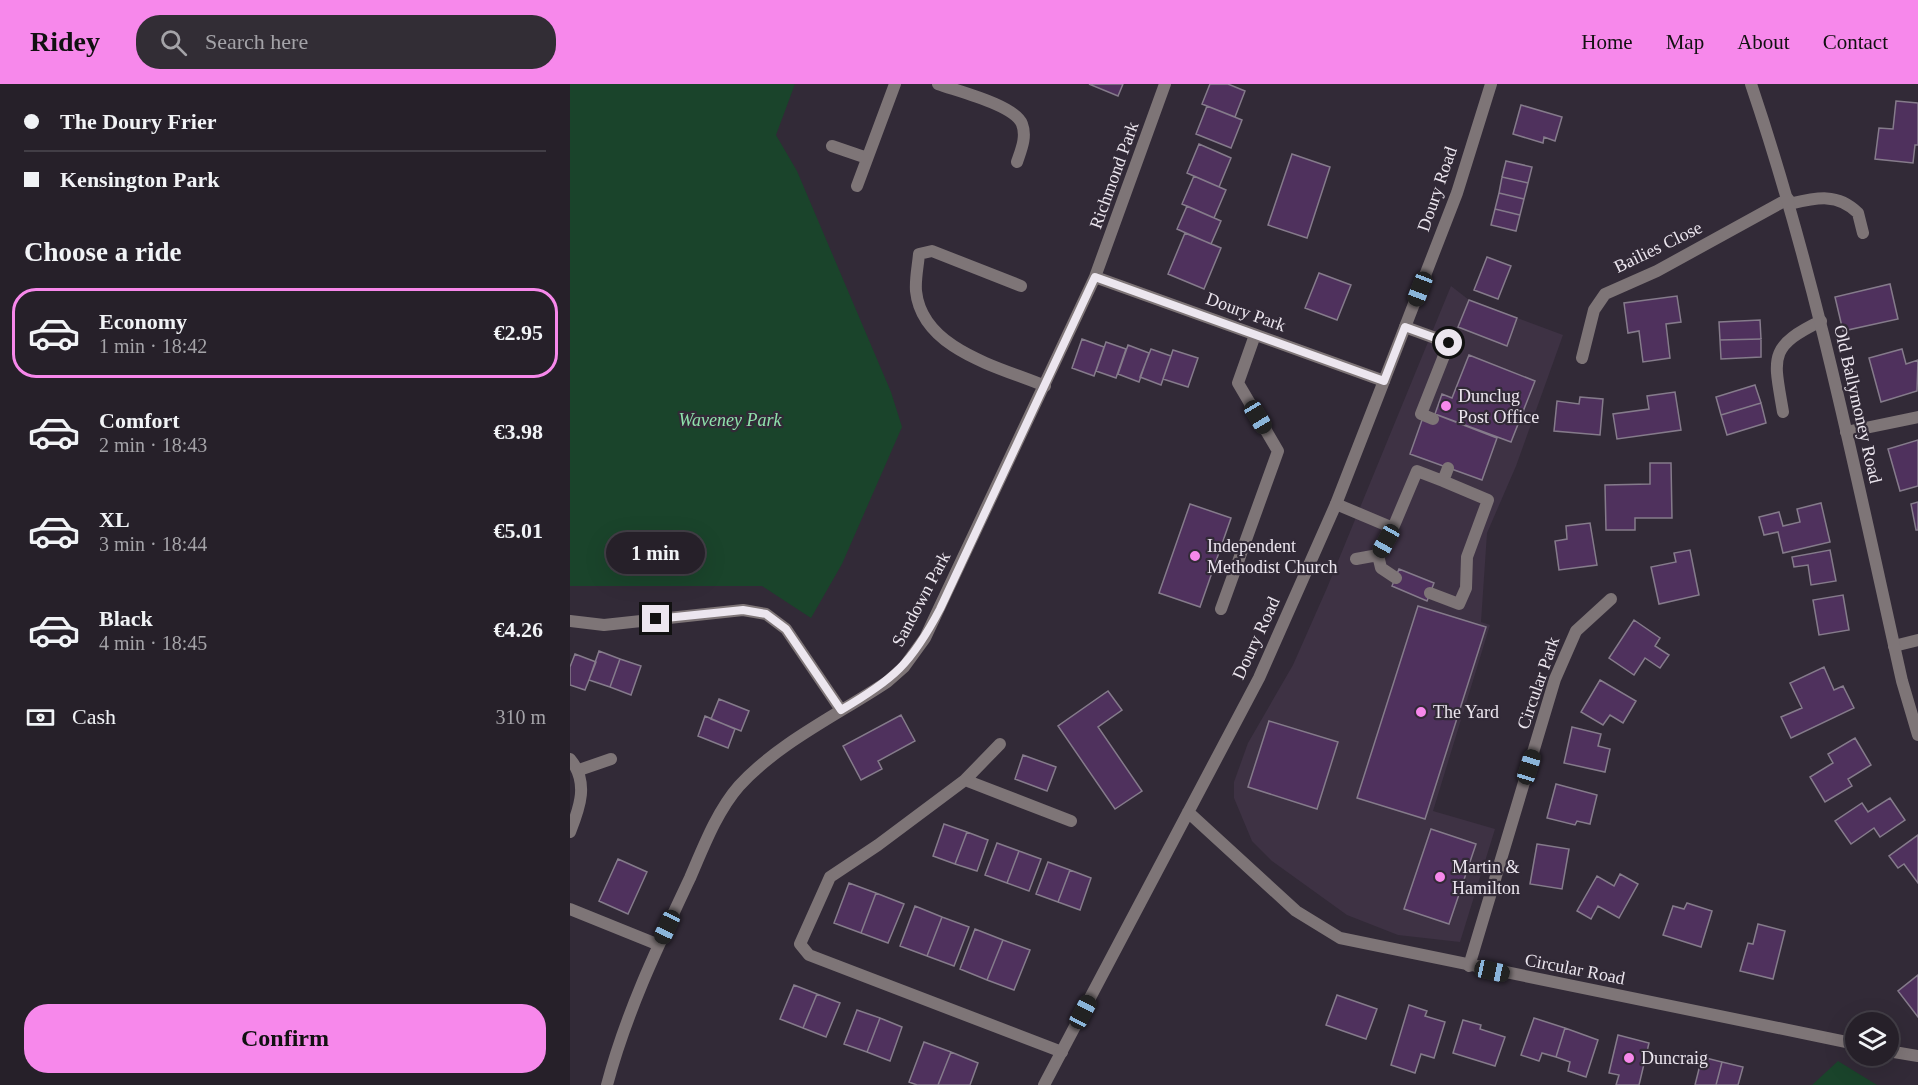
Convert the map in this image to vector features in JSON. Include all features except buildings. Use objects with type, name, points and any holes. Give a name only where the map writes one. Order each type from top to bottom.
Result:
[{"type":"street","points":[[857,186],[895,84]]},
{"type":"street","points":[[938,84],[1010,110],[1022,123],[1024,140],[1017,162]]},
{"type":"street","name":"Richmond Park","points":[[1095,277],[1166,84]]},
{"type":"street","name":"Doury Road","points":[[1044,1085],[1259,678],[1336,504],[1457,192],[1491,84]]},
{"type":"street","name":"Old Ballymoney Road","points":[[1751,84],[1788,201],[1821,321],[1894,646],[1918,735]]},
{"type":"street","points":[[832,146],[867,158]]},
{"type":"street","name":"Bailies Close","points":[[1582,358],[1594,310],[1605,294],[1657,271],[1788,201],[1819,197],[1836,200],[1858,213],[1863,233]]},
{"type":"street","points":[[1021,286],[932,251],[919,254],[916,292],[928,324],[952,346],[1045,386]]},
{"type":"street","name":"Doury Park","points":[[1095,277],[1384,381]]},
{"type":"street","name":"Sandown Park","points":[[608,1085],[633,1006],[658,945],[710,835],[737,788],[759,767],[895,676],[925,638],[1095,277]]},
{"type":"street","points":[[1783,412],[1776,370],[1780,347],[1793,335],[1821,321]]},
{"type":"street","points":[[1405,327],[1449,343],[1421,414],[1433,419]]},
{"type":"street","points":[[1221,609],[1278,451],[1238,383],[1255,335]]},
{"type":"street","points":[[1846,432],[1918,417]]},
{"type":"street","points":[[1443,481],[1448,468]]},
{"type":"street","points":[[1396,578],[1381,568],[1378,555],[1393,528],[1417,471],[1488,500],[1467,557],[1466,588],[1459,604],[1430,593]]},
{"type":"street","points":[[1336,504],[1393,528]]},
{"type":"street","points":[[1356,559],[1378,555]]},
{"type":"street","name":"Circular Park","points":[[1469,966],[1555,679],[1576,631],[1611,599]]},
{"type":"street","points":[[570,621],[604,625],[743,610],[766,614],[786,629],[841,710]]},
{"type":"street","points":[[1894,646],[1918,640]]},
{"type":"street","points":[[1000,744],[965,780],[830,877],[800,944],[809,955],[1062,1052]]},
{"type":"street","points":[[570,759],[579,770],[579,810],[570,832]]},
{"type":"street","points":[[579,770],[611,759]]},
{"type":"street","points":[[965,780],[1071,822]]},
{"type":"street","name":"Circular Road","points":[[1188,812],[1296,911],[1340,938],[1845,1042]]},
{"type":"street","points":[[570,909],[658,945]]},
{"type":"street","points":[[1899,1053],[1918,1056]]},
{"type":"shaded area","points":[[1451,286],[1469,300],[1563,335],[1516,466],[1487,533],[1481,622],[1490,625],[1433,811],[1495,829],[1460,942],[1398,935],[1347,915],[1272,861],[1252,841],[1234,798],[1234,782],[1248,743],[1293,665]]},
{"type":"green space","name":"Waveney Park","points":[[570,84],[795,84],[776,135],[797,171],[891,392],[902,427],[842,564],[811,618],[762,586],[570,586]]},
{"type":"green space","points":[[1838,1061],[1877,1085],[1812,1085]]},
{"type":"place","name":"Dunclug Post Office","points":[[1446,406]]},
{"type":"place","name":"Independent Methodist Church","points":[[1195,556]]},
{"type":"place","name":"The Yard","points":[[1421,712]]},
{"type":"place","name":"Martin & Hamilton","points":[[1440,877]]},
{"type":"place","name":"Duncraig","points":[[1629,1058]]},
{"type":"route","points":[[656,619],[743,610],[766,614],[786,629],[841,710],[887,682],[912,658],[940,609],[1095,277],[1384,381],[1405,327],[1449,343]]}]
